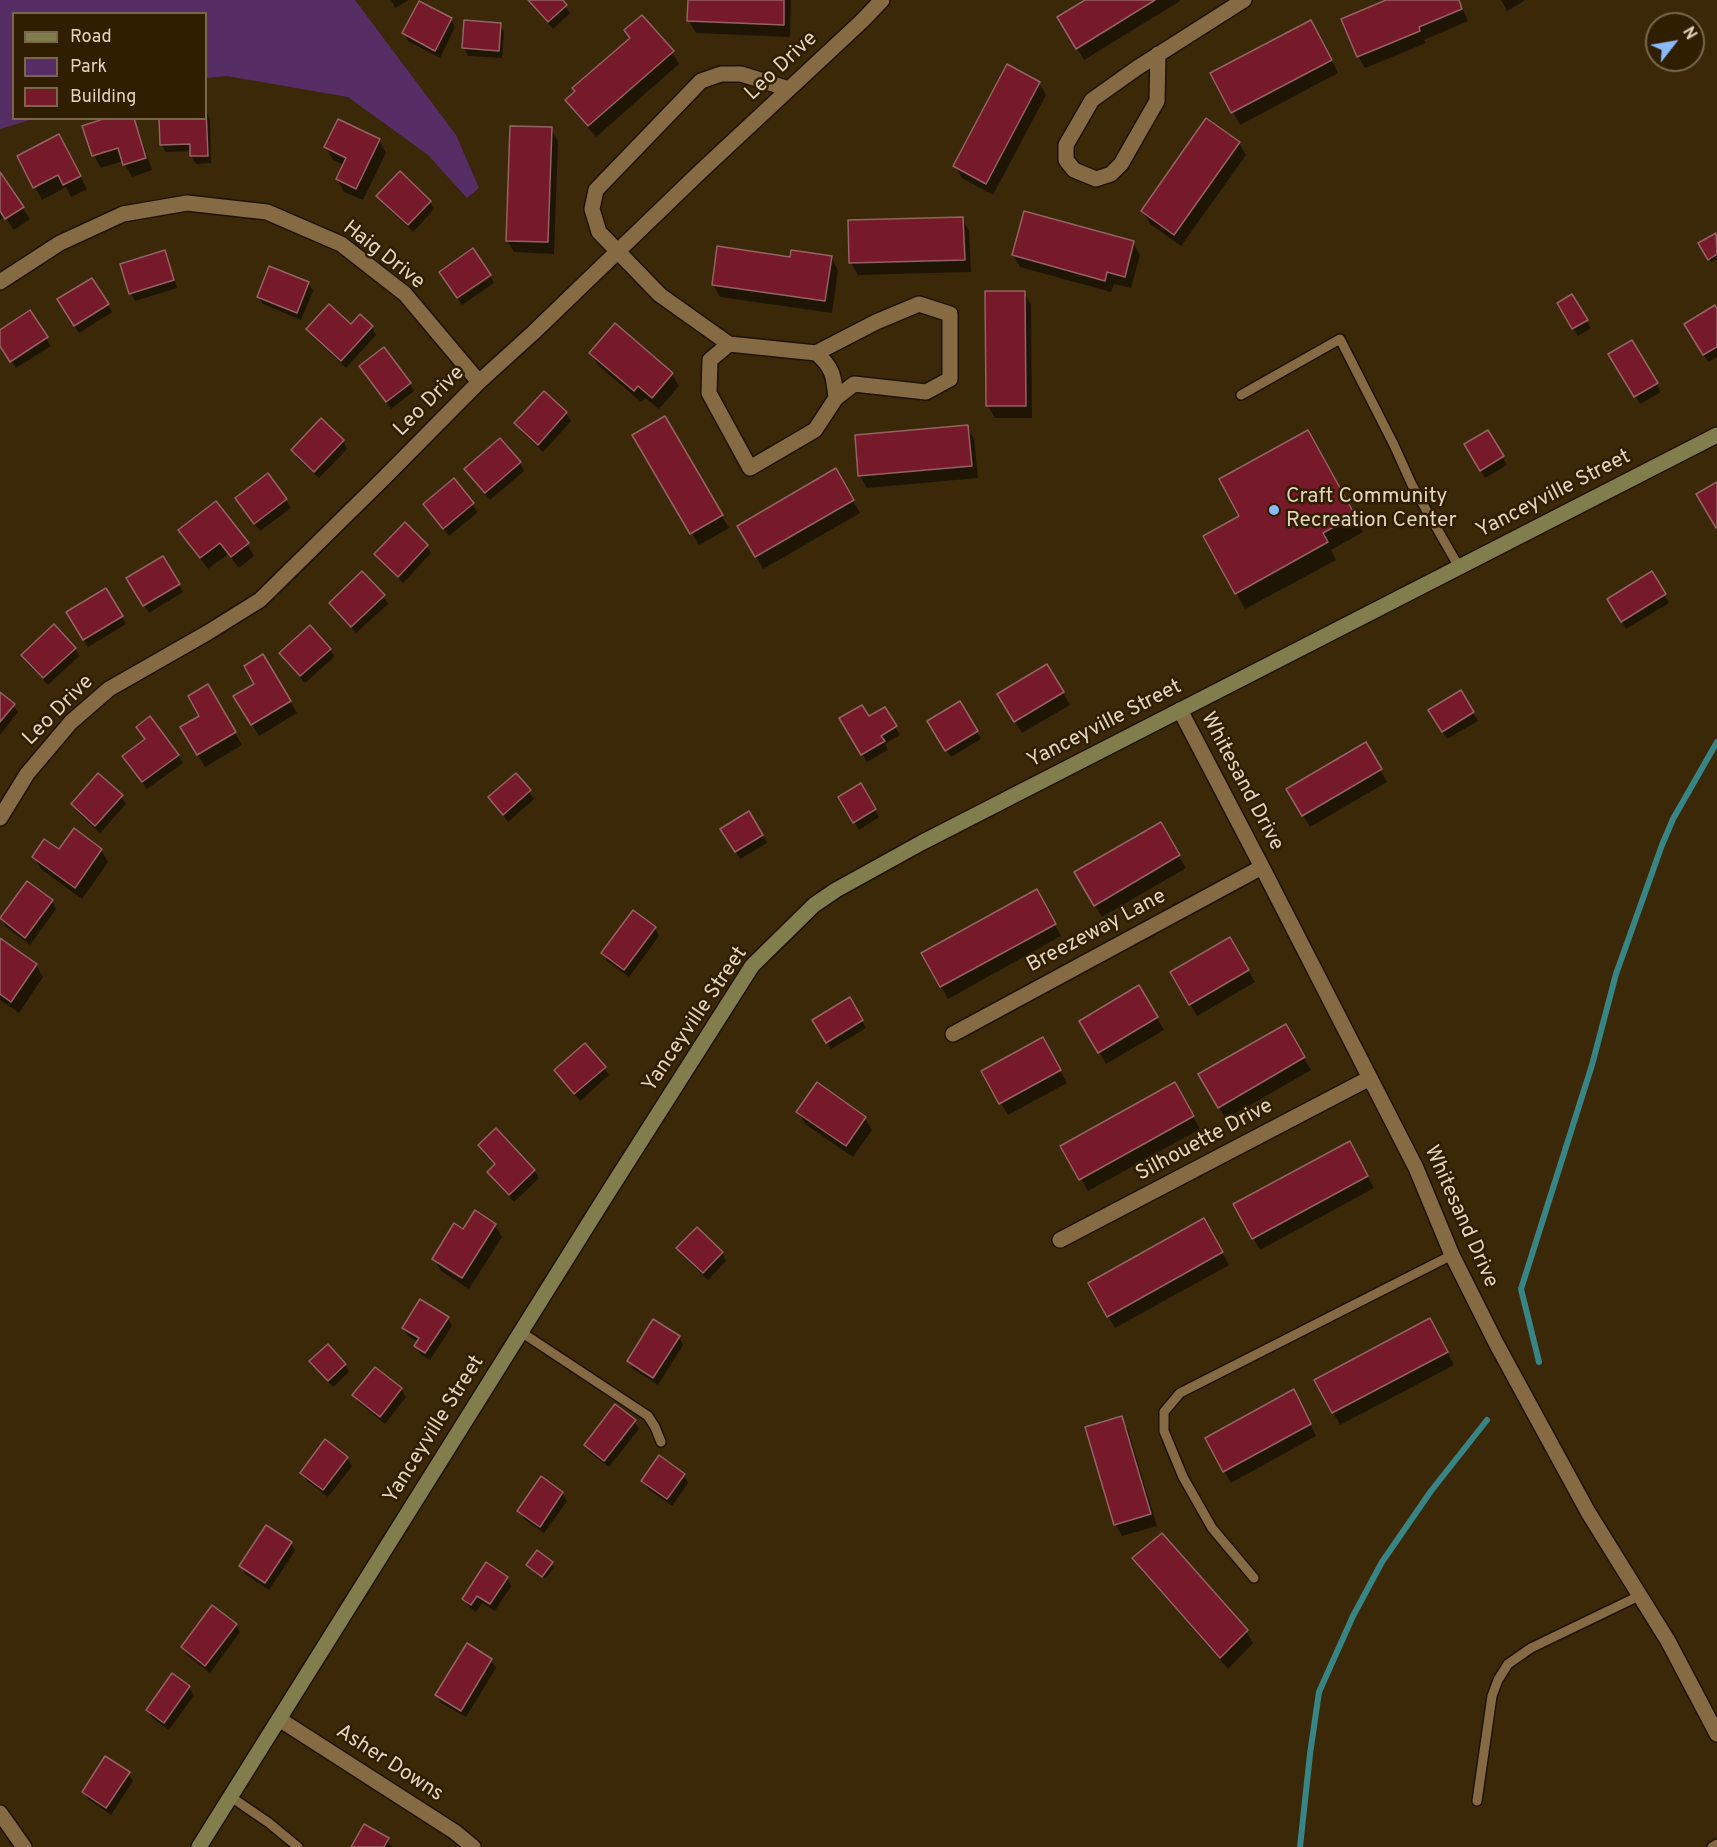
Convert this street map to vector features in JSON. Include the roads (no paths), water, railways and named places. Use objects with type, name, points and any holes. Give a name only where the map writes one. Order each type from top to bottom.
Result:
[{"type":"main road","name":"Yanceyville Street","points":[[199,1847],[752,966],[814,905],[836,890],[921,843],[1717,435]]},
{"type":"street","name":"Leo Drive","points":[[0,818],[27,774],[71,722],[109,689],[260,600],[479,382],[882,0]]},
{"type":"street","points":[[1158,54],[1157,101],[1121,164],[1111,174],[1096,179],[1074,170],[1066,160],[1066,145],[1092,100],[1158,54],[1244,0]]},
{"type":"street","points":[[729,344],[710,360],[709,393],[750,468],[815,430],[836,398],[854,384],[926,392],[950,379],[950,314],[919,304],[876,322],[816,353],[729,344],[660,295],[599,232],[592,209],[596,190],[701,81],[721,74],[741,74],[789,89]]},
{"type":"street","name":"Haig Drive","points":[[0,282],[60,243],[123,214],[187,203],[267,212],[341,244],[405,294],[479,382]]},
{"type":"street","points":[[816,353],[827,362],[835,378],[836,398]]},
{"type":"street","name":"Whitesand Drive","points":[[1180,710],[1416,1168],[1452,1255],[1496,1343],[1588,1512],[1668,1641],[1717,1734]]},
{"type":"street","name":"Breezeway Lane","points":[[953,1034],[1262,867]]},
{"type":"street","name":"Silhouette Drive","points":[[1060,1240],[1370,1078]]},
{"type":"street","name":"Asher Downs","points":[[279,1719],[454,1832],[473,1847]]},
{"type":"street","points":[[0,1813],[24,1847]]},
{"type":"lane","points":[[1241,395],[1340,339],[1412,485],[1459,567]]},
{"type":"lane","points":[[1254,1578],[1212,1528],[1183,1477],[1164,1431],[1164,1412],[1179,1393],[1452,1255]]},
{"type":"lane","points":[[521,1332],[648,1416],[661,1442]]},
{"type":"lane","points":[[1477,1801],[1492,1696],[1508,1664],[1531,1648],[1641,1595]]},
{"type":"lane","points":[[231,1797],[269,1823],[298,1847]]},
{"type":"lane","points":[[1712,1847],[1717,1844]]},
{"type":"waterway","points":[[1539,1362],[1521,1289],[1592,1065],[1616,974],[1662,845],[1673,819],[1717,742]]},
{"type":"waterway","points":[[1300,1847],[1319,1692],[1353,1616],[1382,1562],[1431,1491],[1487,1420]]},
{"type":"place","name":"Craft Community Recreation Center","points":[[1274,510]]}]
